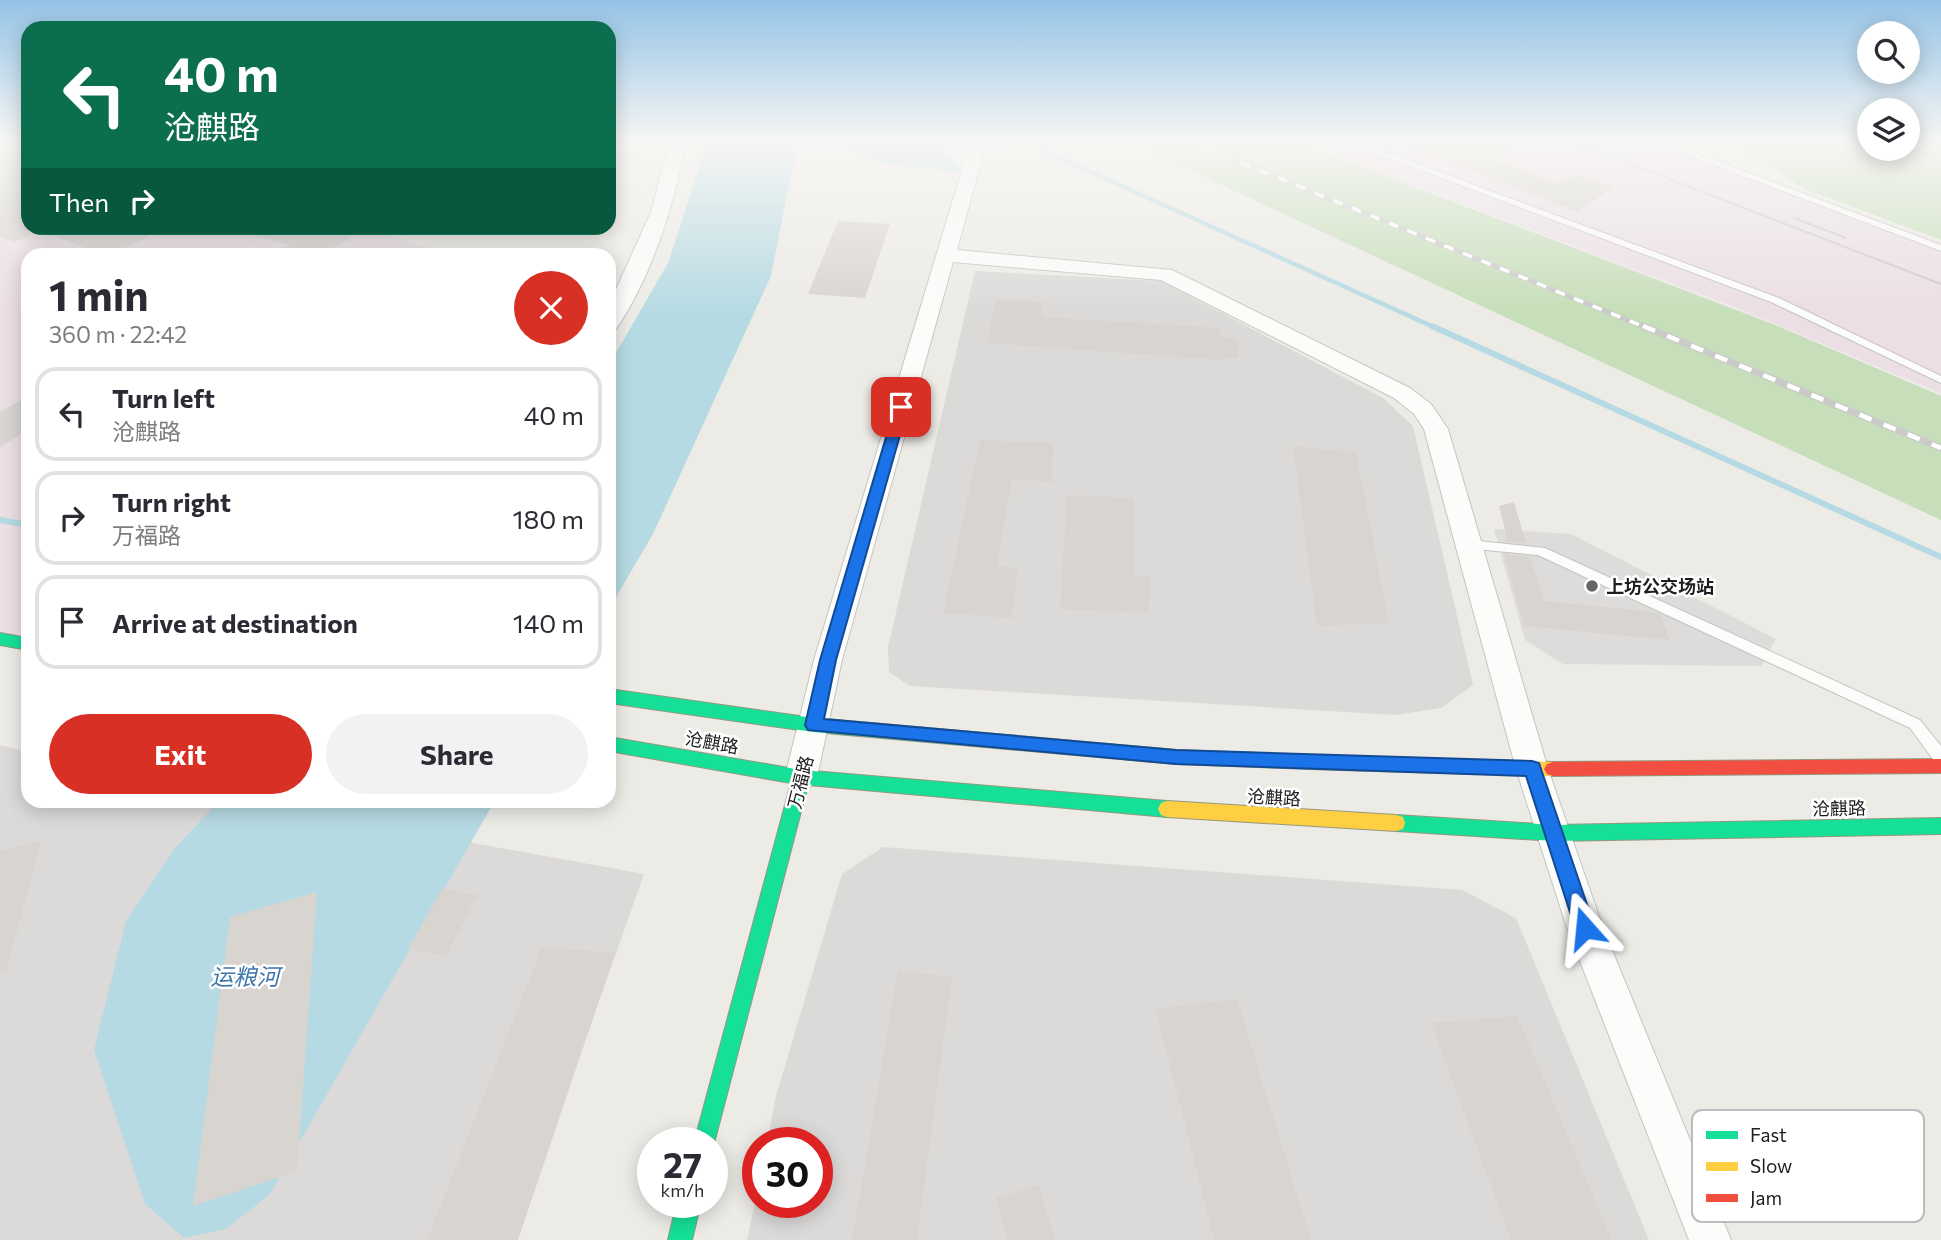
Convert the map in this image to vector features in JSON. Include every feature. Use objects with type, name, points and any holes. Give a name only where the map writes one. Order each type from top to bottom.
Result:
[{"type":"main road","points":[[0,639],[21,643]]},
{"type":"main road","name":"沧麒路","points":[[616,697],[814,725],[1176,757],[1532,769],[1941,766]]},
{"type":"main road","name":"沧麒路","points":[[616,745],[801,777],[1176,810],[1554,832],[1941,826]]},
{"type":"main road","name":"万福路","points":[[709,1127],[801,777]]},
{"type":"main road","points":[[680,1240],[686,1218]]},
{"type":"street","points":[[616,310],[665,198]]},
{"type":"street","name":"万福路","points":[[801,777],[828,660],[962,198]]},
{"type":"street","points":[[945,255],[1165,274],[1402,393],[1423,409],[1436,429],[1532,769],[1585,928],[1692,1195]]},
{"type":"street","points":[[1703,1222],[1710,1240]]},
{"type":"lane","points":[[1500,198],[1774,300],[1941,380]]},
{"type":"lane","points":[[1807,198],[1941,248]]},
{"type":"lane","points":[[1469,545],[1540,551],[1915,724],[1941,757]]},
{"type":"shaded area","points":[[0,198],[21,198],[21,235],[389,235],[428,248],[21,248],[21,643],[0,639]]},
{"type":"shaded area","points":[[1446,198],[1820,198],[1941,243],[1941,393],[1740,309]]},
{"type":"shaded area","points":[[975,271],[1161,281],[1383,398],[1413,426],[1473,685],[1441,708],[1396,715],[910,686],[889,672],[888,647]]},
{"type":"shaded area","name":"上坊公交场站","points":[[1494,529],[1571,534],[1776,639],[1761,666],[1563,664],[1525,640]]},
{"type":"shaded area","points":[[0,745],[21,750],[21,808],[280,808],[644,874],[515,1240],[0,1240]]},
{"type":"shaded area","points":[[883,847],[1462,890],[1516,918],[1649,1240],[747,1240],[752,1218],[833,1218],[833,1127],[770,1127],[776,1096],[842,874]]},
{"type":"green space","points":[[1249,198],[1443,198],[1775,325],[1941,396],[1941,520]]},
{"type":"green space","points":[[1829,198],[1941,198],[1941,240]]},
{"type":"water","points":[[689,198],[787,198],[771,276],[653,534],[616,597],[616,353],[668,263]]},
{"type":"water","name":"运粮河","points":[[212,808],[491,808],[270,1194],[226,1229],[184,1238],[145,1204],[94,1050],[126,921],[175,848]]},
{"type":"building","points":[[0,198],[21,198],[21,235],[28,236],[15,242],[0,237]]},
{"type":"building","points":[[1541,198],[1598,198],[1578,212]]},
{"type":"building","points":[[838,221],[890,224],[865,298],[808,294]]},
{"type":"building","points":[[51,235],[151,235],[125,248],[87,248]]},
{"type":"building","points":[[253,235],[354,235],[333,248],[284,248],[289,245]]},
{"type":"building","points":[[996,299],[1043,302],[1041,317],[1220,328],[1221,337],[1236,338],[1238,358],[1222,357],[1222,360],[987,343]]},
{"type":"building","points":[[21,400],[21,434],[0,447],[0,412]]},
{"type":"building","points":[[980,440],[1053,443],[1052,482],[1012,479],[997,566],[1018,568],[1012,618],[943,613]]},
{"type":"building","points":[[1293,446],[1356,453],[1389,623],[1317,626]]},
{"type":"building","points":[[1067,495],[1134,498],[1134,576],[1151,576],[1148,613],[1060,609]]},
{"type":"building","points":[[1514,502],[1526,543],[1508,541],[1499,506]]},
{"type":"building","points":[[1504,554],[1530,557],[1544,601],[1654,612],[1660,614],[1670,640],[1524,626]]},
{"type":"building","points":[[41,840],[6,973],[0,973],[0,851]]},
{"type":"building","points":[[442,889],[478,895],[446,956],[408,949]]},
{"type":"building","points":[[317,892],[297,1171],[193,1206],[230,917]]},
{"type":"building","points":[[542,947],[615,953],[518,1240],[427,1240]]},
{"type":"building","points":[[898,971],[952,977],[917,1240],[852,1240]]},
{"type":"building","points":[[1237,999],[1311,1240],[1214,1240],[1156,1009]]},
{"type":"building","points":[[1517,1016],[1612,1240],[1511,1240],[1431,1023]]},
{"type":"building","points":[[1039,1185],[1055,1240],[1008,1240],[996,1198]]},
{"type":"waterway","points":[[1148,198],[1436,328]]},
{"type":"waterway","points":[[1432,326],[1941,557]]},
{"type":"waterway","points":[[0,520],[21,524]]},
{"type":"tram line","points":[[1718,198],[1941,284]]},
{"type":"tram line","points":[[1794,218],[1846,238]]},
{"type":"railway","points":[[1327,198],[1647,328]]},
{"type":"railway","points":[[1643,326],[1941,448]]},
{"type":"traffic: fast","points":[[0,639],[21,643]]},
{"type":"traffic: fast","points":[[616,697],[814,725],[1176,757],[1340,763]]},
{"type":"traffic: fast","points":[[616,745],[801,777],[1167,809]]},
{"type":"traffic: fast","points":[[709,1127],[801,777]]},
{"type":"traffic: fast","points":[[1396,823],[1554,833],[1941,826]]},
{"type":"traffic: fast","points":[[680,1240],[685,1218]]},
{"type":"traffic: slow","points":[[1340,763],[1553,769]]},
{"type":"traffic: slow","points":[[1167,809],[1396,823]]},
{"type":"traffic: jam","points":[[1553,769],[1941,766]]},
{"type":"place","name":"上坊公交场站","points":[[1592,586]]},
{"type":"route","points":[[901,407],[828,660],[814,725],[1176,757],[1532,769],[1585,928]]}]
